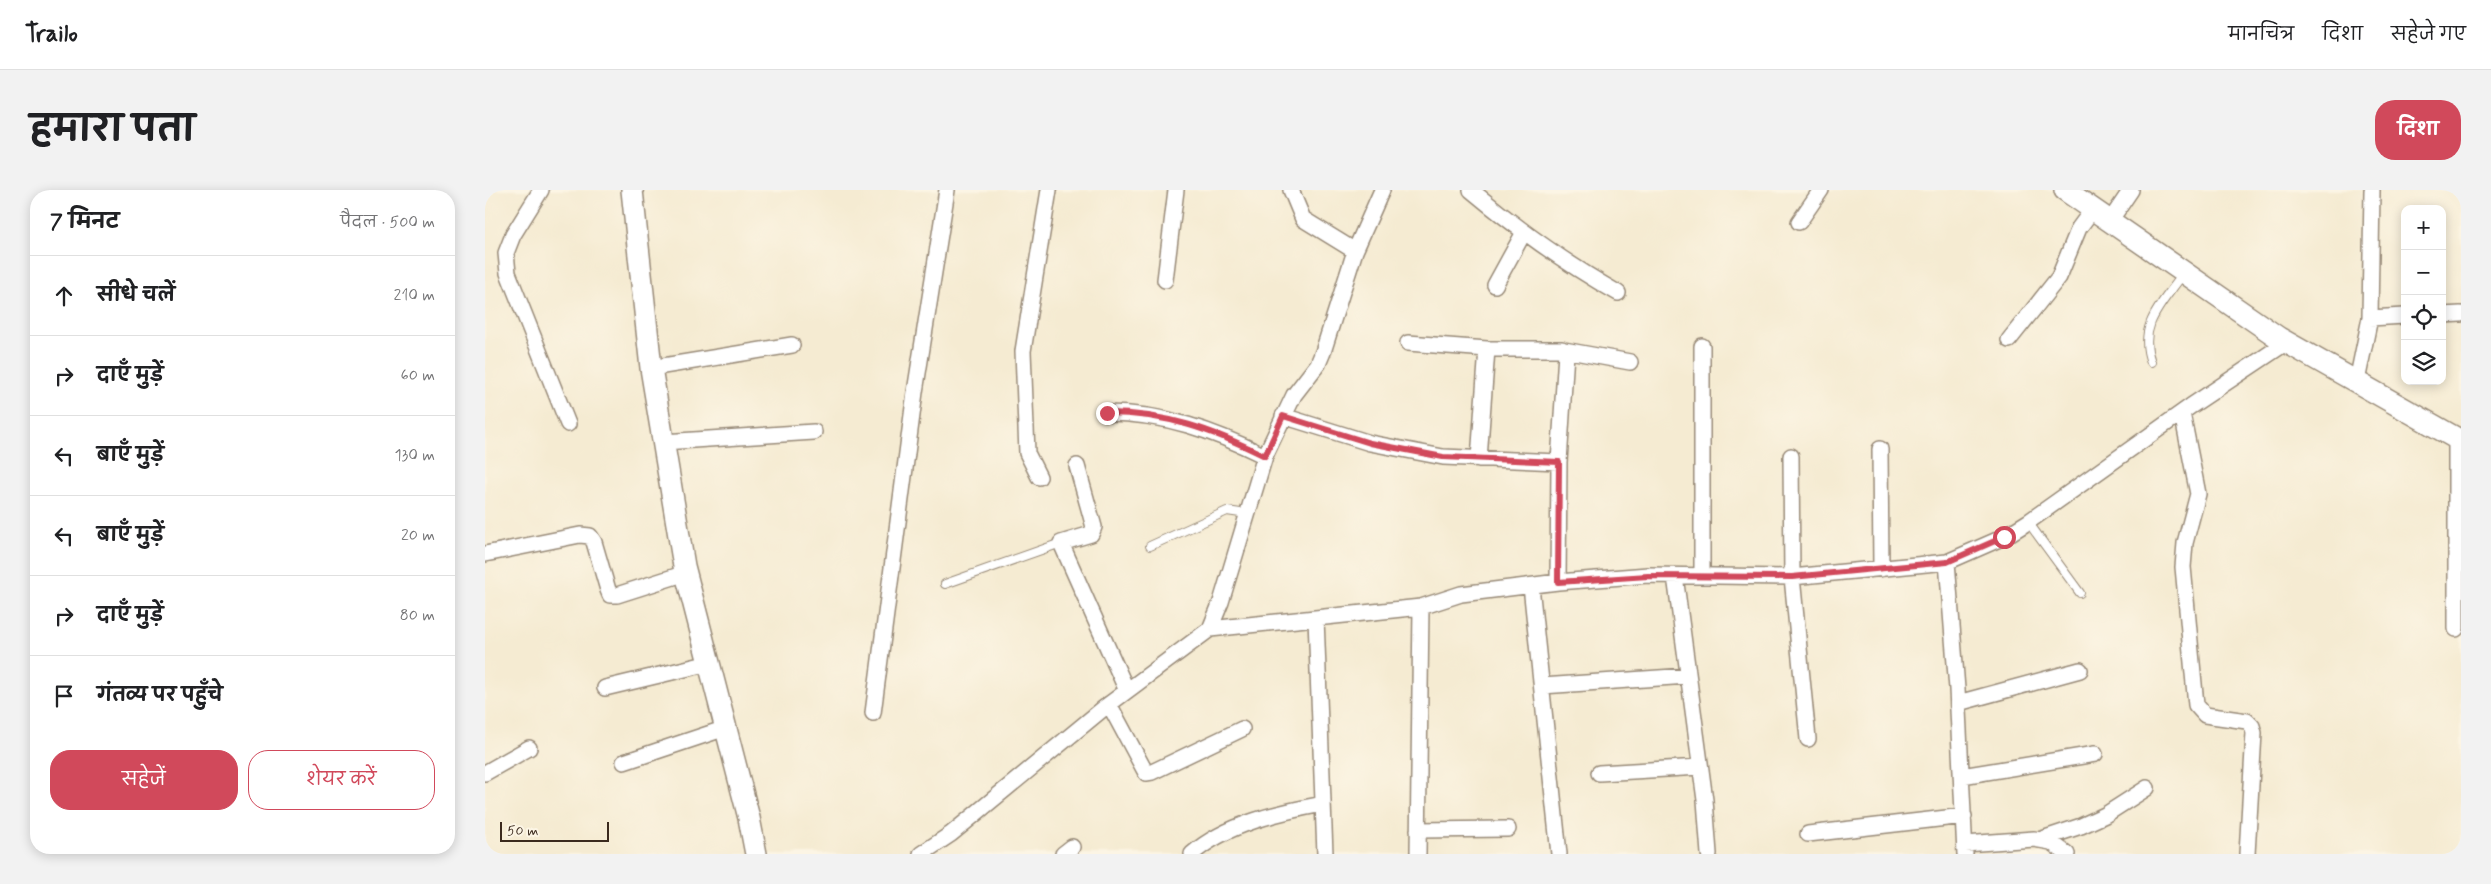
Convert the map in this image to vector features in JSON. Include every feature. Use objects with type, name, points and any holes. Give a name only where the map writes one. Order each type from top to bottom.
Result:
[{"type":"street","points":[[541,190],[513,235],[506,253],[508,273],[568,424]]},
{"type":"street","points":[[632,190],[651,368],[686,573],[749,818],[756,854]]},
{"type":"street","points":[[873,713],[915,392],[947,190]]},
{"type":"street","points":[[1039,477],[1027,453],[1023,351],[1049,190]]},
{"type":"street","points":[[1165,280],[1176,190]]},
{"type":"street","points":[[1291,190],[1303,219],[1355,251]]},
{"type":"street","points":[[1210,629],[1221,602],[1265,456],[1294,395],[1318,364],[1355,251],[1382,190]]},
{"type":"street","points":[[1471,190],[1523,234],[1581,272],[1618,292]]},
{"type":"street","points":[[1799,222],[1821,190]]},
{"type":"street","points":[[2065,190],[2287,342],[2458,439],[2456,629]]},
{"type":"street","points":[[2110,221],[2131,190]]},
{"type":"street","points":[[2357,381],[2369,318],[2372,190]]},
{"type":"street","points":[[2009,340],[2059,277],[2079,228],[2093,209]]},
{"type":"street","points":[[1495,285],[1523,234]]},
{"type":"street","points":[[2446,315],[2461,314]]},
{"type":"street","points":[[2369,318],[2401,316]]},
{"type":"street","points":[[921,854],[951,834],[1109,704],[1210,629],[1421,608],[1461,594],[1558,582],[1675,576],[1792,577],[1947,562],[2004,537],[2028,522],[2182,412],[2287,342]]},
{"type":"street","points":[[1408,343],[1564,350],[1630,362]]},
{"type":"street","points":[[651,368],[791,346]]},
{"type":"street","points":[[1702,346],[1702,576]]},
{"type":"street","points":[[1479,459],[1487,348]]},
{"type":"street","points":[[1558,582],[1559,462],[1566,353],[1564,350]]},
{"type":"street","points":[[2182,412],[2198,494],[2185,543],[2183,567],[2197,705],[2205,715],[2247,722],[2252,726],[2254,733],[2247,854]]},
{"type":"street","points":[[1107,413],[1136,413],[1178,421],[1221,435],[1265,456]]},
{"type":"street","points":[[1283,416],[1370,443],[1443,457],[1559,462]]},
{"type":"street","points":[[663,442],[814,432]]},
{"type":"street","points":[[1880,449],[1881,569]]},
{"type":"street","points":[[1791,456],[1792,577],[1808,739]]},
{"type":"street","points":[[1077,466],[1094,527],[1091,534],[1061,543],[1127,691]]},
{"type":"street","points":[[485,554],[580,535],[589,536],[594,542],[611,595],[617,595],[686,573]]},
{"type":"street","points":[[1947,562],[1958,703],[1965,849],[2014,839],[2039,840],[2051,842],[2067,854]]},
{"type":"street","points":[[1675,576],[1700,767],[1709,854]]},
{"type":"street","points":[[1531,586],[1559,854]]},
{"type":"street","points":[[1418,854],[1421,608]]},
{"type":"street","points":[[1316,618],[1325,854]]},
{"type":"street","points":[[605,688],[709,663]]},
{"type":"street","points":[[1958,703],[2081,670]]},
{"type":"street","points":[[1542,686],[1688,676]]},
{"type":"street","points":[[1109,704],[1146,772],[1152,772],[1242,729]]},
{"type":"street","points":[[624,762],[726,728]]},
{"type":"street","points":[[485,772],[529,748]]},
{"type":"street","points":[[1962,776],[2095,754]]},
{"type":"street","points":[[1599,773],[1700,767]]},
{"type":"street","points":[[2039,840],[2081,826],[2105,815],[2147,788]]},
{"type":"street","points":[[1192,854],[1217,838],[1254,821],[1277,813],[1323,804]]},
{"type":"street","points":[[1808,834],[1964,816]]},
{"type":"street","points":[[1418,830],[1508,829]]},
{"type":"lane","points":[[2151,362],[2145,340],[2147,330],[2185,273]]},
{"type":"lane","points":[[1150,546],[1227,511],[1247,514]]},
{"type":"lane","points":[[2028,522],[2080,593]]},
{"type":"lane","points":[[945,584],[1061,543]]},
{"type":"route","points":[[1107,413],[1136,413],[1178,421],[1221,435],[1265,456],[1283,416],[1335,434],[1370,443],[1443,457],[1559,462],[1558,582],[1648,576],[1792,577],[1947,562],[2004,537]]}]
